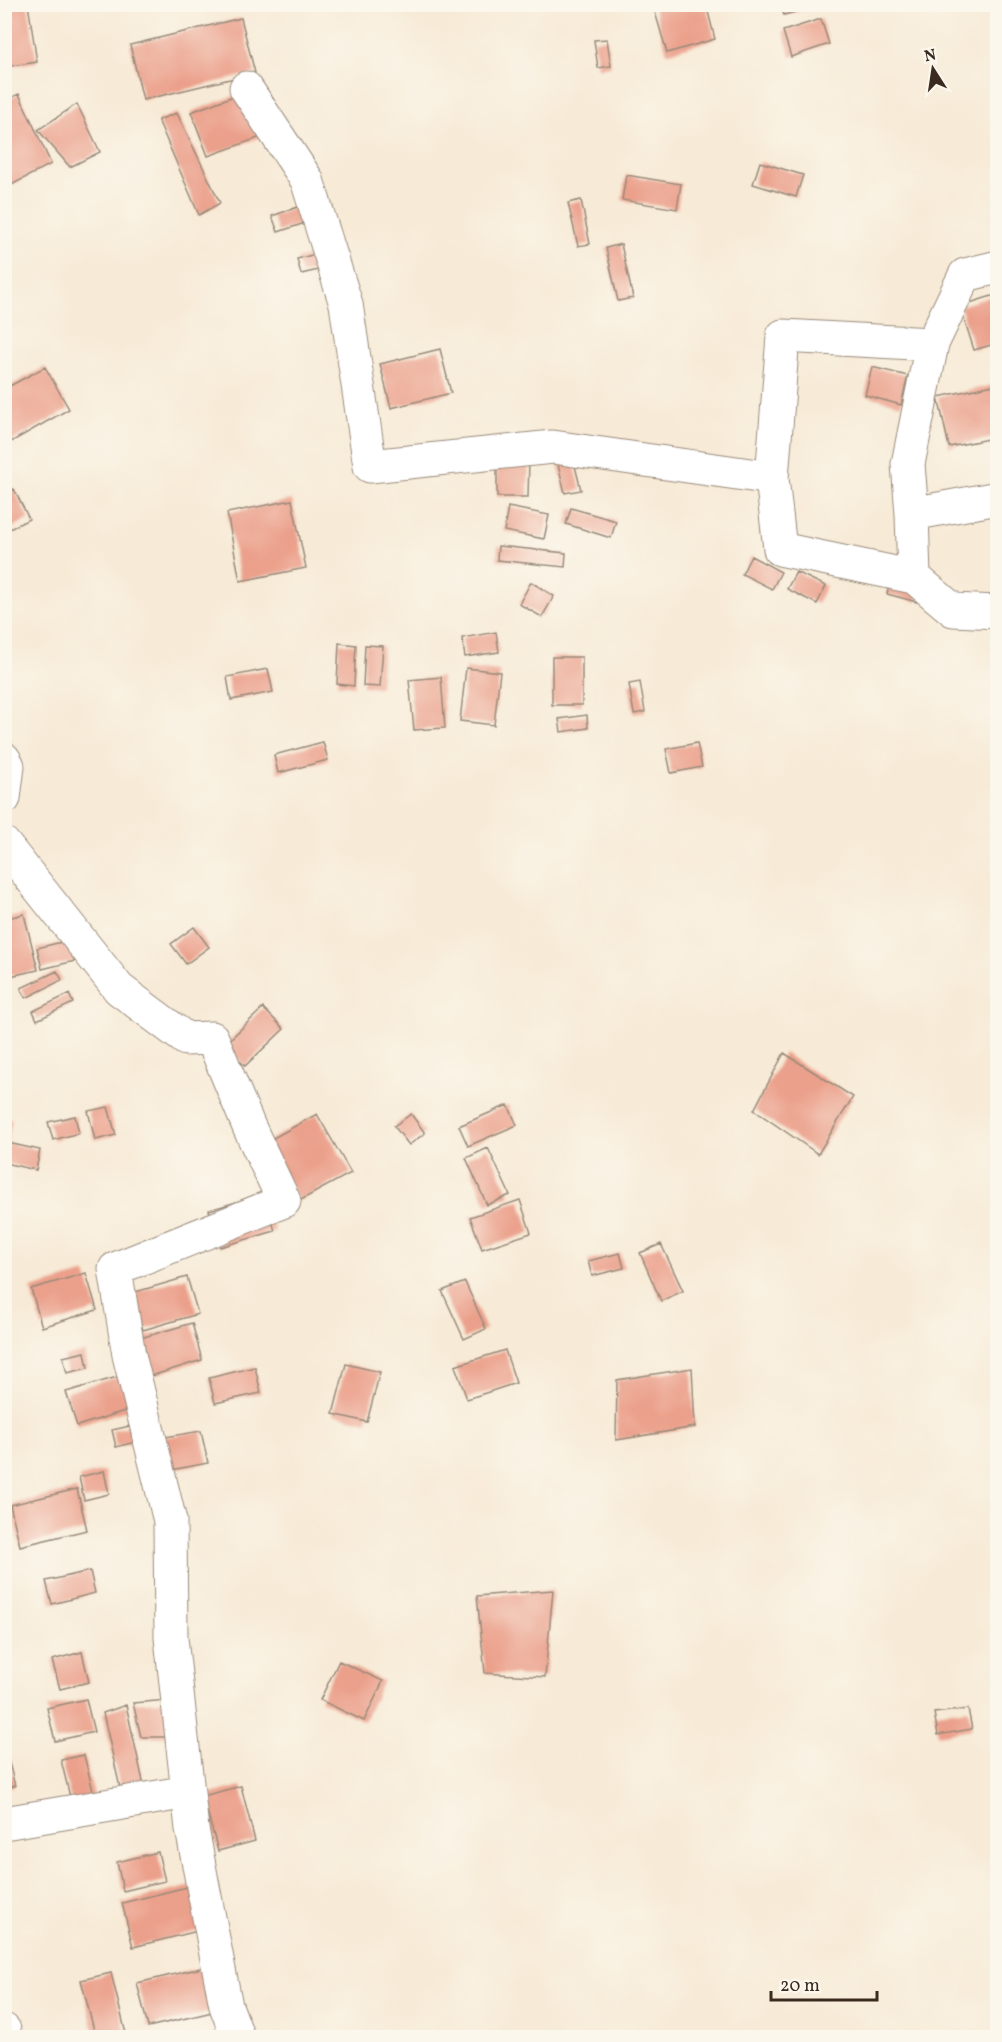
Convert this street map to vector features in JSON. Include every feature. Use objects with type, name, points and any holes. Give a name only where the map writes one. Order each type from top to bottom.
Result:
[{"type":"street","points":[[246,88],[307,180],[346,304],[370,466],[553,447],[772,478]]},
{"type":"street","points":[[914,577],[908,464],[932,344],[965,275],[998,267]]},
{"type":"street","points":[[932,344],[783,336],[772,478],[780,549],[914,577],[953,610],[998,612]]},
{"type":"street","points":[[912,514],[998,498]]},
{"type":"street","points":[[4,759],[8,766],[4,798]]},
{"type":"street","points":[[4,844],[118,989],[186,1039],[212,1038],[249,1127],[284,1201],[115,1269],[129,1355],[170,1521],[171,1638],[192,1829],[226,2006],[238,2037]]},
{"type":"street","points":[[4,1823],[188,1792]]},
{"type":"street","points":[[4,2030],[5,2037]]},
{"type":"building","points":[[4,4],[28,4],[37,62],[4,67]]},
{"type":"building","points":[[706,4],[715,39],[667,53],[653,5]]},
{"type":"building","points":[[780,4],[801,4],[803,10],[784,15]]},
{"type":"building","points":[[241,18],[255,73],[143,100],[130,45]]},
{"type":"building","points":[[821,19],[829,44],[791,57],[783,31]]},
{"type":"building","points":[[607,39],[611,66],[598,68],[594,40]]},
{"type":"building","points":[[255,88],[272,133],[208,156],[191,112]]},
{"type":"building","points":[[19,94],[51,164],[4,189],[4,101]]},
{"type":"building","points":[[77,104],[100,152],[70,167],[38,130]]},
{"type":"building","points":[[177,113],[220,203],[199,215],[158,120]]},
{"type":"building","points":[[760,162],[803,175],[796,197],[753,184]]},
{"type":"building","points":[[626,175],[681,184],[677,209],[622,200]]},
{"type":"building","points":[[581,200],[590,244],[578,246],[568,203]]},
{"type":"building","points":[[309,203],[314,220],[278,232],[272,216]]},
{"type":"building","points":[[621,244],[633,298],[618,301],[606,248]]},
{"type":"building","points":[[323,252],[327,268],[301,274],[297,259]]},
{"type":"building","points":[[998,294],[998,343],[974,350],[960,306]]},
{"type":"building","points":[[440,349],[451,393],[391,408],[380,364]]},
{"type":"building","points":[[45,367],[69,409],[4,446],[4,389]]},
{"type":"building","points":[[872,367],[908,376],[901,405],[865,395]]},
{"type":"building","points":[[998,384],[998,437],[949,447],[938,397]]},
{"type":"building","points":[[497,461],[529,461],[528,497],[497,497]]},
{"type":"building","points":[[574,462],[581,490],[565,493],[558,465]]},
{"type":"building","points":[[14,489],[29,519],[4,532],[4,494]]},
{"type":"building","points":[[292,500],[306,568],[240,581],[227,513]]},
{"type":"building","points":[[508,507],[549,515],[544,539],[504,531]]},
{"type":"building","points":[[571,508],[616,521],[611,538],[566,524]]},
{"type":"building","points":[[498,546],[566,553],[565,567],[497,560]]},
{"type":"building","points":[[751,556],[781,572],[772,589],[742,574]]},
{"type":"building","points":[[796,572],[826,586],[817,604],[787,589]]},
{"type":"building","points":[[891,577],[921,584],[917,602],[887,594]]},
{"type":"building","points":[[531,582],[554,596],[542,617],[519,604]]},
{"type":"building","points":[[496,632],[499,652],[465,657],[462,638]]},
{"type":"building","points":[[339,643],[356,645],[354,686],[337,684]]},
{"type":"building","points":[[365,645],[383,646],[380,687],[363,686]]},
{"type":"building","points":[[552,657],[582,657],[582,705],[552,705]]},
{"type":"building","points":[[466,668],[500,672],[494,725],[460,721]]},
{"type":"building","points":[[268,669],[273,692],[231,700],[227,677]]},
{"type":"building","points":[[441,677],[445,728],[414,730],[409,680]]},
{"type":"building","points":[[640,682],[645,712],[634,714],[629,684]]},
{"type":"building","points":[[587,715],[588,728],[561,732],[559,719]]},
{"type":"building","points":[[323,742],[328,760],[278,773],[274,755]]},
{"type":"building","points":[[697,743],[702,767],[671,773],[666,749]]},
{"type":"building","points":[[24,914],[38,970],[10,976],[4,953],[4,919]]},
{"type":"building","points":[[194,927],[209,947],[186,964],[171,944]]},
{"type":"building","points":[[74,939],[79,960],[42,969],[37,948]]},
{"type":"building","points":[[57,971],[62,980],[26,998],[21,988]]},
{"type":"building","points":[[69,994],[73,1003],[37,1020],[33,1011]]},
{"type":"building","points":[[263,1008],[284,1029],[245,1066],[224,1045]]},
{"type":"building","points":[[784,1053],[853,1097],[818,1154],[754,1110]]},
{"type":"building","points":[[508,1105],[517,1125],[468,1146],[459,1126]]},
{"type":"building","points":[[108,1107],[116,1135],[95,1140],[88,1111]]},
{"type":"building","points":[[317,1114],[351,1173],[299,1201],[264,1143]]},
{"type":"building","points":[[411,1114],[425,1133],[409,1145],[394,1126]]},
{"type":"building","points":[[75,1116],[79,1133],[53,1140],[48,1122]]},
{"type":"building","points":[[4,1119],[12,1120],[8,1141],[4,1140]]},
{"type":"building","points":[[8,1143],[40,1150],[36,1170],[4,1163]]},
{"type":"building","points":[[488,1148],[510,1195],[487,1205],[466,1158]]},
{"type":"building","points":[[264,1194],[275,1231],[220,1247],[209,1210]]},
{"type":"building","points":[[520,1200],[531,1233],[482,1249],[470,1217]]},
{"type":"building","points":[[661,1244],[683,1291],[661,1301],[640,1253]]},
{"type":"building","points":[[620,1253],[624,1268],[592,1276],[588,1261]]},
{"type":"building","points":[[86,1273],[97,1310],[42,1327],[31,1289]]},
{"type":"building","points":[[187,1277],[198,1314],[143,1330],[132,1293]]},
{"type":"building","points":[[465,1282],[486,1329],[464,1339],[442,1291]]},
{"type":"building","points":[[192,1323],[202,1360],[148,1377],[137,1339]]},
{"type":"building","points":[[505,1350],[516,1383],[467,1399],[455,1366]]},
{"type":"building","points":[[85,1352],[88,1368],[67,1373],[63,1357]]},
{"type":"building","points":[[346,1364],[380,1372],[367,1422],[333,1414]]},
{"type":"building","points":[[255,1367],[261,1393],[215,1403],[209,1378]]},
{"type":"building","points":[[692,1368],[695,1427],[616,1440],[617,1380]]},
{"type":"building","points":[[124,1375],[134,1408],[77,1426],[66,1392]]},
{"type":"building","points":[[139,1424],[143,1440],[116,1447],[112,1430]]},
{"type":"building","points":[[201,1431],[208,1463],[171,1470],[165,1437]]},
{"type":"building","points":[[104,1471],[109,1494],[84,1500],[79,1477]]},
{"type":"building","points":[[77,1489],[87,1530],[20,1546],[10,1505]]},
{"type":"building","points":[[90,1571],[95,1593],[52,1604],[46,1581]]},
{"type":"building","points":[[553,1590],[545,1677],[485,1673],[477,1596]]},
{"type":"building","points":[[82,1652],[89,1682],[60,1689],[52,1660]]},
{"type":"building","points":[[339,1661],[383,1681],[364,1721],[320,1700]]},
{"type":"building","points":[[86,1699],[94,1732],[55,1741],[47,1708]]},
{"type":"building","points":[[168,1700],[182,1737],[141,1737],[133,1703]]},
{"type":"building","points":[[126,1705],[144,1786],[121,1792],[103,1713]]},
{"type":"building","points":[[968,1709],[972,1729],[938,1735],[934,1713]]},
{"type":"building","points":[[4,1748],[15,1786],[4,1788]]},
{"type":"building","points":[[84,1755],[95,1799],[72,1805],[61,1760]]},
{"type":"building","points":[[241,1786],[255,1841],[218,1851],[203,1796]]},
{"type":"building","points":[[158,1852],[165,1881],[123,1891],[117,1862]]},
{"type":"building","points":[[195,1885],[206,1929],[133,1947],[122,1903]]},
{"type":"building","points":[[210,1966],[221,2010],[148,2027],[137,1983]]},
{"type":"building","points":[[111,1973],[127,2038],[96,2038],[81,1980]]}]
